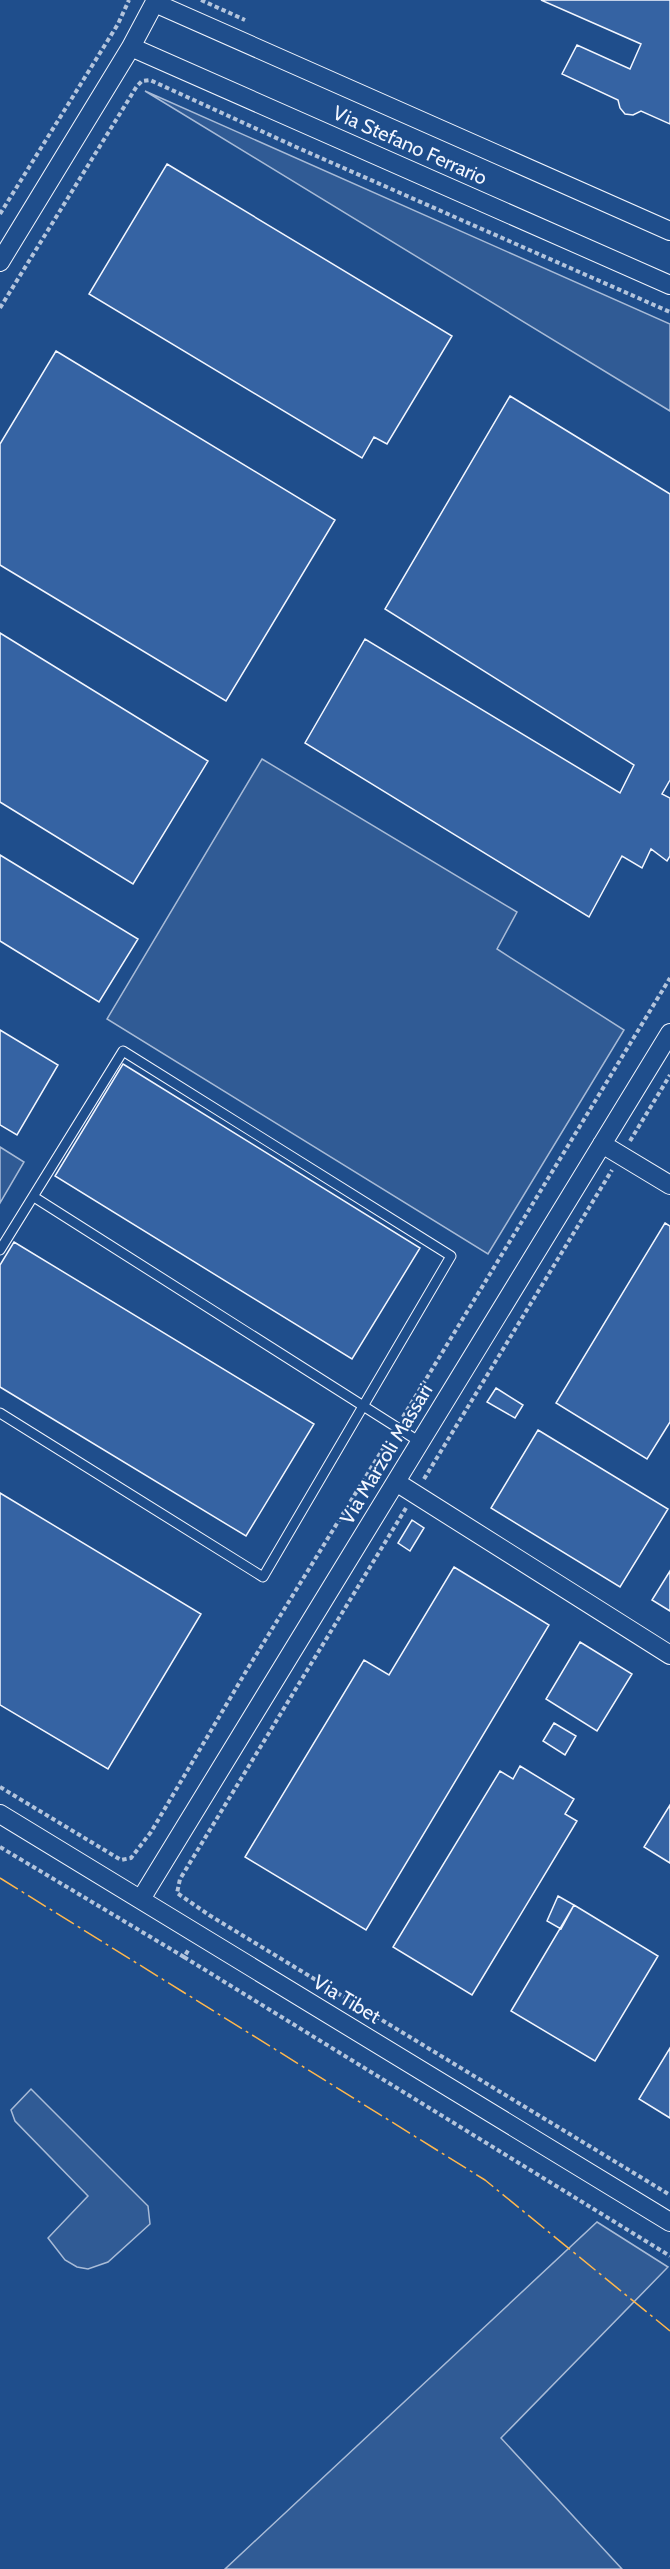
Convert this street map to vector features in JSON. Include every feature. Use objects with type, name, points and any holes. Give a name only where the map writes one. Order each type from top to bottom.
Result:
[{"type":"street","points":[[0,262],[131,47],[155,1]]},
{"type":"street","name":"Via Stefano Ferrario","points":[[155,1],[670,231]]},
{"type":"street","name":"Via Stefano Ferrario","points":[[131,47],[670,285]]},
{"type":"street","name":"Via Marzoli Massari","points":[[141,1899],[670,1033]]},
{"type":"street","points":[[602,1144],[670,1185]]},
{"type":"street","points":[[396,1482],[670,1655]]},
{"type":"street","name":"Via Tibet","points":[[0,1814],[670,2222]]},
{"type":"lane","points":[[0,1250],[123,1051],[451,1256],[263,1577],[0,1413]]},
{"type":"lane","points":[[34,1197],[420,1442]]},
{"type":"path","points":[[0,214],[118,24],[129,0]]},
{"type":"path","points":[[0,308],[137,86],[142,81],[150,80],[168,86],[296,147],[670,312]]},
{"type":"path","points":[[0,1787],[121,1860],[132,1858],[151,1832],[248,1668],[670,978]]},
{"type":"path","points":[[670,1075],[177,1886],[177,1893],[209,1915],[670,2195]]},
{"type":"path","points":[[0,1846],[670,2256]]},
{"type":"path","points":[[184,1958],[197,1934]]},
{"type":"shaded area","points":[[145,91],[670,324],[670,411]]},
{"type":"shaded area","points":[[262,759],[517,912],[497,949],[624,1030],[488,1254],[107,1019]]},
{"type":"shaded area","points":[[0,1147],[24,1162],[0,1203]]},
{"type":"shaded area","points":[[31,2089],[148,2206],[150,2224],[108,2262],[88,2269],[77,2267],[65,2260],[48,2238],[88,2196],[15,2121],[11,2110]]},
{"type":"shaded area","points":[[597,2222],[668,2267],[501,2438],[622,2569],[225,2569]]},
{"type":"building","points":[[541,0],[670,0],[670,124],[641,111],[633,115],[625,114],[618,100],[562,74],[577,45],[630,69],[641,44]]},
{"type":"building","points":[[167,164],[452,336],[387,444],[374,437],[362,458],[89,294]]},
{"type":"building","points":[[56,351],[335,520],[226,701],[0,565],[0,444]]},
{"type":"building","points":[[510,396],[670,494],[670,780],[662,794],[670,798],[670,856],[667,861],[651,849],[642,868],[622,856],[589,917],[305,743],[365,639],[620,793],[634,765],[385,609]]},
{"type":"building","points":[[0,633],[208,761],[133,884],[0,802]]},
{"type":"building","points":[[0,855],[138,939],[99,1002],[0,941]]},
{"type":"building","points":[[0,1030],[58,1065],[17,1135],[0,1125]]},
{"type":"building","points":[[123,1064],[420,1248],[352,1359],[55,1176]]},
{"type":"building","points":[[665,1223],[670,1226],[670,1422],[647,1459],[556,1403]]},
{"type":"building","points":[[14,1242],[314,1424],[246,1536],[0,1387],[0,1265]]},
{"type":"building","points":[[496,1388],[523,1405],[515,1418],[487,1402]]},
{"type":"building","points":[[538,1430],[668,1509],[620,1587],[491,1508]]},
{"type":"building","points":[[0,1493],[201,1614],[108,1769],[0,1705]]},
{"type":"building","points":[[412,1520],[424,1528],[410,1551],[398,1543]]},
{"type":"building","points":[[454,1567],[549,1625],[366,1930],[245,1857],[364,1660],[389,1675]]},
{"type":"building","points":[[670,1571],[670,1611],[652,1600]]},
{"type":"building","points":[[580,1642],[632,1674],[597,1731],[546,1699]]},
{"type":"building","points":[[554,1723],[576,1736],[565,1755],[543,1741]]},
{"type":"building","points":[[520,1766],[574,1799],[565,1814],[577,1821],[472,1995],[393,1947],[500,1771],[513,1779]]},
{"type":"building","points":[[670,1805],[670,1863],[644,1847]]},
{"type":"building","points":[[558,1896],[574,1905],[561,1929],[547,1921]]},
{"type":"building","points":[[574,1905],[658,1956],[595,2061],[511,2011]]},
{"type":"building","points":[[670,2048],[670,2118],[639,2099]]},
{"type":"power","points":[[0,1878],[485,2180],[670,2331]]}]
